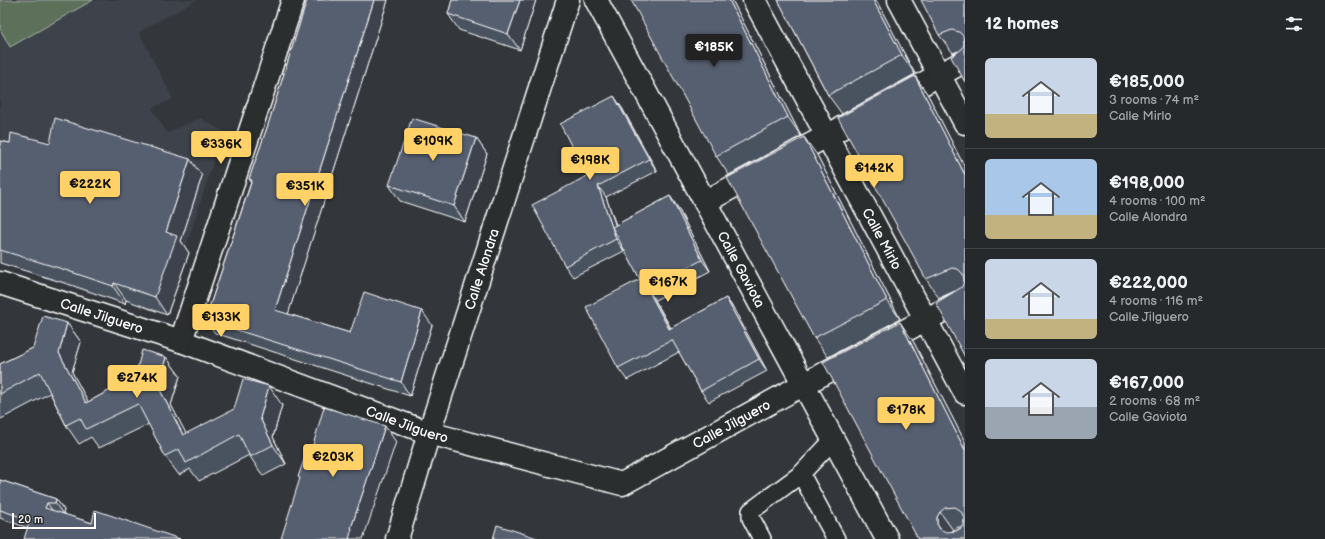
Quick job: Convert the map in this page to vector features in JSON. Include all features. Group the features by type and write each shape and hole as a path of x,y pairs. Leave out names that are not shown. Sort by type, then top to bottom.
{"street":[{"path":"181,341 293,0"},
{"name":"Calle Alondra","path":"397,539 429,432 568,0"},
{"name":"Calle Gaviota","path":"596,0 887,539"},
{"name":"Calle Mirlo","path":"754,0 965,393"},
{"path":"899,0 965,123"},
{"path":"705,202 965,61"},
{"name":"Calle Jilguero","path":"0,283 181,341 429,432 622,484 804,384 965,299"}],"lane":[{"path":"762,539 751,518 751,511 801,474 833,440"},
{"path":"801,474 836,539"}],"shaded area":[{"path":"0,0 197,0 139,32 173,99 152,108 167,133 200,118 223,131 185,250 116,225 90,294 0,262"}],"green space":[{"path":"0,0 93,0 10,47 0,29"}],"building":[{"path":"307,0 374,0 275,310 350,333 364,292 422,311 401,382 205,320 252,180 249,179 268,125"},
{"path":"452,0 520,0 508,34 448,14"},
{"path":"631,0 729,0 788,117 716,156"},
{"path":"778,0 873,0 902,55 828,95"},
{"path":"921,0 965,0 965,82 951,57 963,48 963,36 959,32 952,30 939,35"},
{"path":"915,76 965,175 965,357 936,303 962,287 964,281 963,274 958,269 952,268 926,279 838,118"},
{"path":"614,96 649,159 598,186 616,239 565,266 532,205 587,176 560,124"},
{"path":"55,118 190,159 166,232 177,236 155,297 114,283 113,286 0,250 0,141 10,143 11,133 50,143"},
{"path":"412,118 476,138 454,206 389,185"},
{"path":"804,137 887,300 814,338 727,178"},
{"path":"670,196 702,260 647,288 669,329 726,298 759,359 701,391 672,340 618,368 586,307 640,279 612,227"},
{"path":"43,316 67,323 59,353 86,403 135,377 142,350 166,357 158,386 183,435 234,409 243,379 269,386 260,418 273,445 250,457 239,434 186,463 179,449 165,456 138,404 86,429 80,418 66,425 40,372 0,394 0,364 33,348"},
{"path":"900,322 965,450 965,539 918,539 823,362","holes":["955,507 960,510 963,515 964,522 961,528 956,531 946,532 940,529 937,524 937,517 940,512 945,508"]},
{"path":"324,407 385,426 351,528 349,539 281,539 300,478 298,477 307,451 311,452"},
{"path":"0,480 56,499 55,503 47,503 45,508 92,523 95,510 180,539 24,539 30,520 0,510"},
{"path":"497,525 540,539 493,539"}]}
